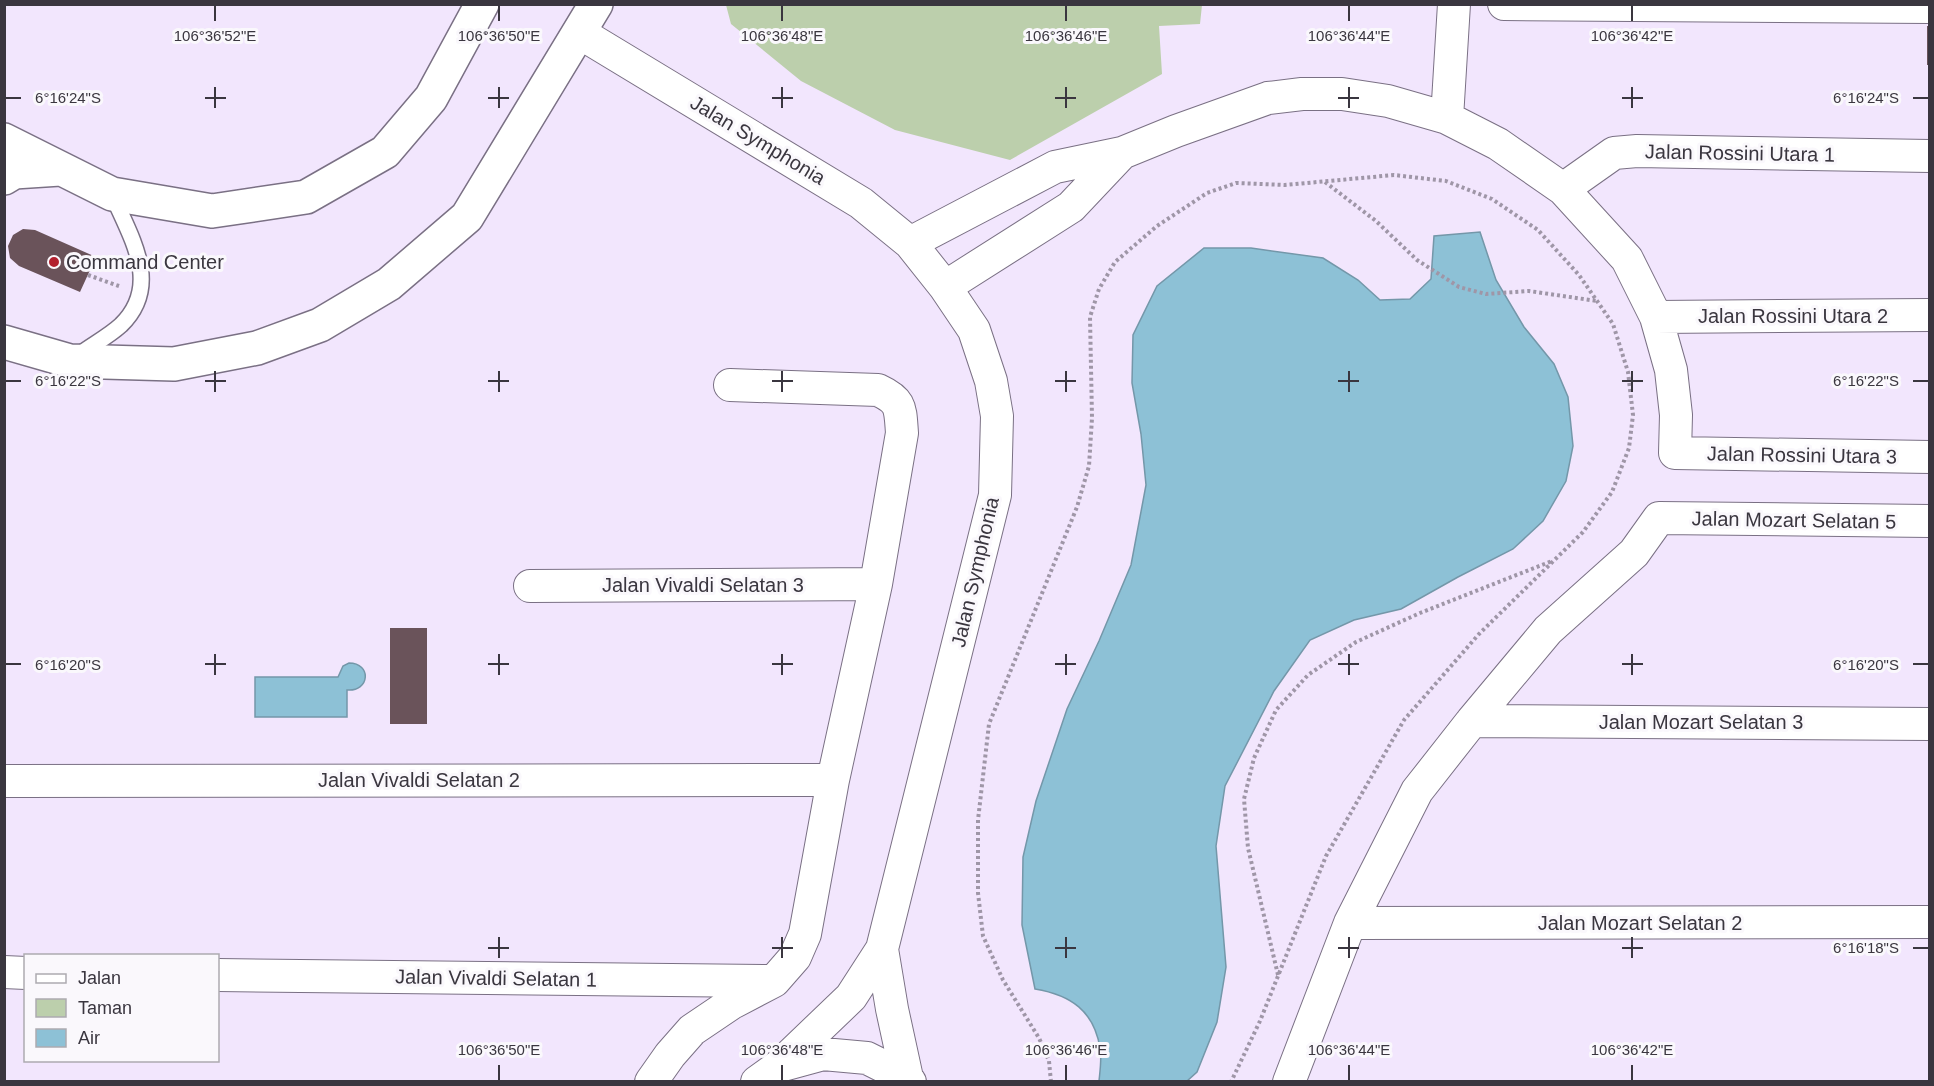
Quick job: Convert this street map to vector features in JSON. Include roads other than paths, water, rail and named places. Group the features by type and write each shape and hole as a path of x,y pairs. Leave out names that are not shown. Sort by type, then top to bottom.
{"street":[{"path":"4,140 112,194 212,211 306,197 385,152 431,98 482,4"},
{"path":"4,342 70,361 174,364 257,348 320,325 389,284 467,217 596,4"},
{"path":"1447,118 1454,4"},
{"path":"1504,4 1929,6"},
{"name":"Jalan Symphonia","path":"580,33 861,202 910,243 945,287 974,330 992,381 997,416 995,495 882,949 851,997 768,1074"},
{"path":"910,243 1055,167 1122,153 1268,98 1302,94 1342,94 1388,101 1447,118 1498,144 1563,189 1627,259 1656,317"},
{"name":"Jalan Rossini Utara 1","path":"1563,189 1614,153 1637,151 1929,156"},
{"path":"945,287 1071,207 1122,153"},
{"path":"4,178 14,172 60,169"},
{"name":"Jalan Rossini Utara 2","path":"1656,317 1929,315"},
{"name":"Jalan Rossini Utara 3","path":"1656,317 1671,370 1676,415 1676,453 1929,457"},
{"path":"651,1082 692,1030 732,1003 774,981 795,957 805,934 833,780 876,584 902,433 900,410 894,397 878,390 730,385"},
{"name":"Jalan Mozart Selatan 5","path":"1473,721 1548,630 1634,553 1659,518 1929,521"},
{"name":"Jalan Vivaldi Selatan 3","path":"530,586 876,584"},
{"path":"1289,1082 1350,923 1417,791 1473,721"},
{"name":"Jalan Mozart Selatan 3","path":"1473,721 1929,724"},
{"name":"Jalan Vivaldi Selatan 2","path":"4,781 833,780"},
{"name":"Jalan Mozart Selatan 2","path":"1350,923 1929,922"},
{"name":"Jalan Symphonia","path":"882,949 892,1009 909,1080"},
{"path":"4,972 24,973"},
{"name":"Jalan Vivaldi Selatan 1","path":"219,975 774,981"},
{"path":"768,1074 823,1054 867,1059 909,1080"}],"lane":[{"path":"70,361 120,325 138,304 143,276 136,250 112,194"}],"water":[{"path":"1480,232 1496,280 1524,327 1554,364 1568,397 1573,446 1566,481 1543,521 1513,549 1401,609 1354,620 1310,640 1274,691 1225,786 1216,846 1226,967 1217,1022 1197,1072 1187,1081 1099,1081 1100,1048 1097,1035 1086,1015 1070,1001 1035,989 1022,925 1023,857 1036,801 1067,709 1131,565 1146,485 1141,434 1132,383 1133,335 1157,286 1204,248 1251,248 1323,258 1358,280 1380,300 1410,299 1431,279 1434,236"},
{"path":"349,663 362,668 365,677 360,687 347,690 347,717 255,717 255,677 338,677 343,666"}],"place":[{"name":"Command Center","path":"54,262"}]}
